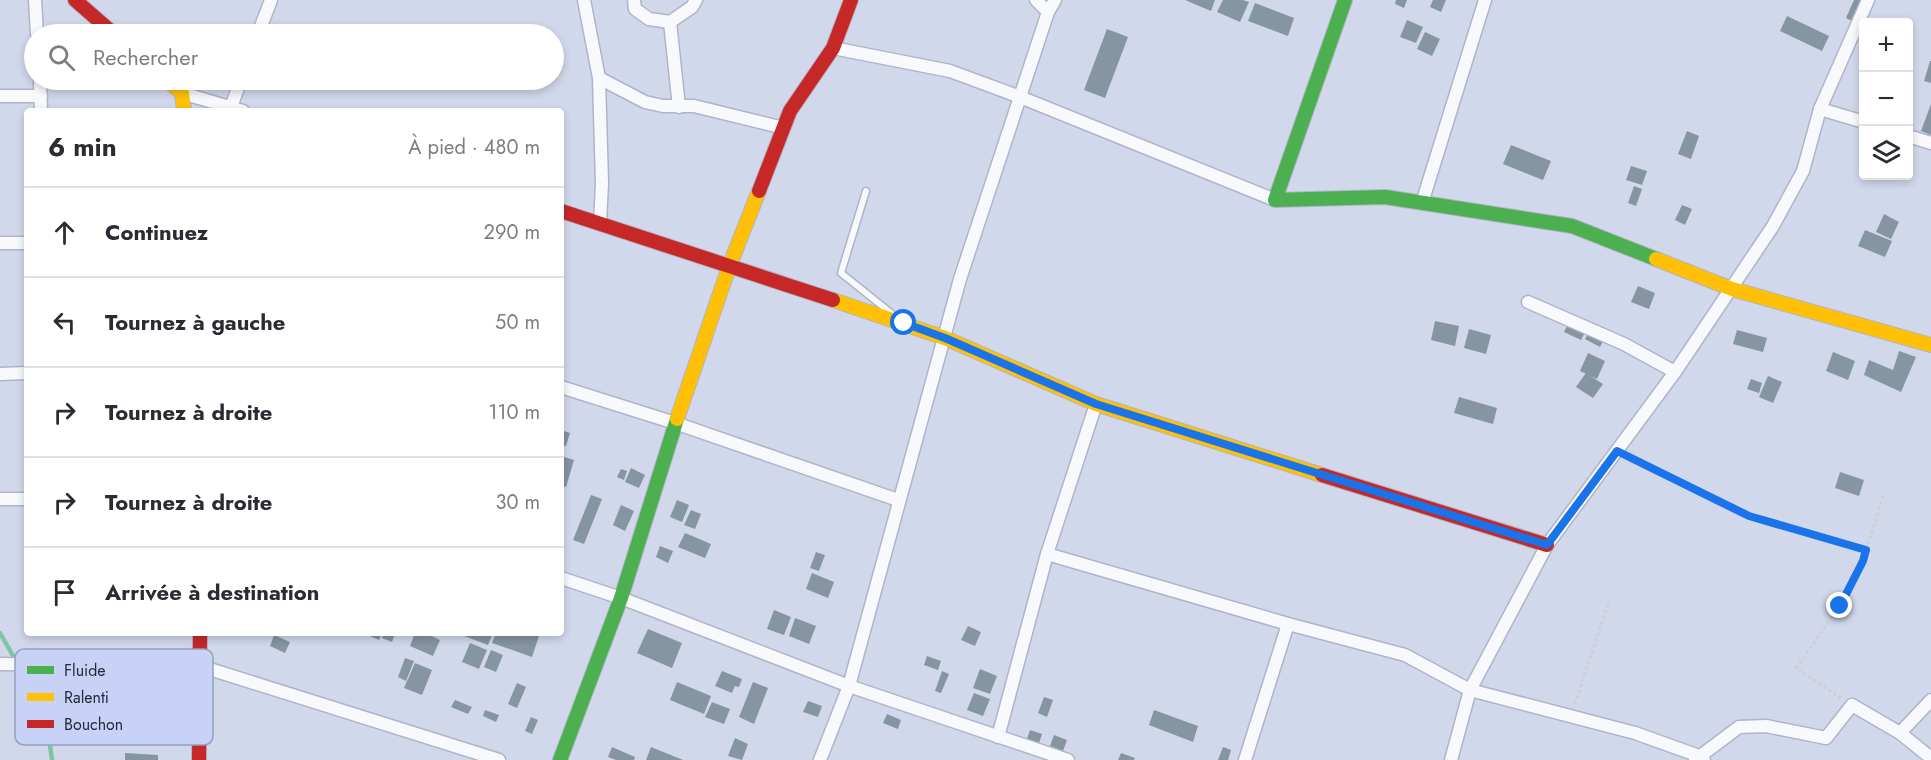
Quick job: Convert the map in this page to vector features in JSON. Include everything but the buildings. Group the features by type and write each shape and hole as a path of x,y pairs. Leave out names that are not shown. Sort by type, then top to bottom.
{"street":[{"path":"35,0 36,24"},
{"path":"75,0 103,24"},
{"path":"262,24 271,0"},
{"path":"584,0 599,78 602,183 600,224"},
{"path":"634,0 635,9 649,19 670,22 692,7 696,0"},
{"path":"560,760 621,598 675,423 729,267 790,111 833,48 851,0"},
{"path":"1036,0 1048,12"},
{"path":"820,760 849,686 960,279 1048,12 1055,0"},
{"path":"1275,200 1345,0"},
{"path":"1422,203 1485,0"},
{"path":"1451,760 1470,690 1547,545 1675,372 1773,226 1803,171 1820,109 1868,0"},
{"path":"670,22 679,106"},
{"path":"833,48 950,71 1275,200 1385,197 1572,226 1732,289 1931,345"},
{"path":"599,78 645,102 663,106 694,106 784,128"},
{"path":"41,90 41,108"},
{"path":"179,90 234,108"},
{"path":"231,107 237,90"},
{"path":"182,93 184,108"},
{"path":"0,96 41,96"},
{"path":"1820,109 1859,121"},
{"path":"1913,138 1931,143"},
{"path":"564,213 904,323 945,338 1096,404 1547,545"},
{"path":"0,243 24,243"},
{"path":"1528,303 1624,344 1675,372"},
{"path":"0,374 24,374"},
{"path":"564,388 675,423 898,500"},
{"path":"998,737 1047,554 1096,404"},
{"path":"0,499 24,499"},
{"path":"1047,554 1288,624 1405,655 1470,690 1635,733 1699,759 1739,727 1766,726 1826,738 1852,705 1900,733 1931,758"},
{"path":"564,579 621,598 849,686 1068,760"},
{"path":"1245,760 1288,624"},
{"path":"0,664 15,664"},
{"path":"213,670 499,760"},
{"path":"1900,733 1931,700"},
{"path":"199,745 199,760"}],"lane":[{"path":"866,191 841,273 904,323"}],"path":[{"path":"1617,451 1749,516 1866,550"},
{"path":"1852,705 1796,668 1840,606 1863,561 1884,493"},
{"path":"1571,715 1609,601"}],"waterway":[{"path":"0,633 15,659"},
{"path":"50,745 52,760"}],"traffic: fast":[{"path":"1345,0 1275,200 1385,197 1572,226 1656,259"},
{"path":"560,760 621,598 677,419"}],"traffic: slow":[{"path":"179,90 182,93 184,108"},
{"path":"677,419 729,267 759,191"},
{"path":"1656,259 1732,289 1931,345"},
{"path":"833,300 945,338 1096,404 1322,475"}],"traffic: jam":[{"path":"75,0 103,24"},
{"path":"759,191 790,111 833,48 851,0"},
{"path":"564,212 833,300"},
{"path":"1322,475 1547,545"},
{"path":"200,636 200,649"},
{"path":"199,745 199,760"}],"route":[{"path":"904,323 945,338 1096,404 1547,545 1617,451 1749,516 1866,550 1863,561 1840,606"}]}
